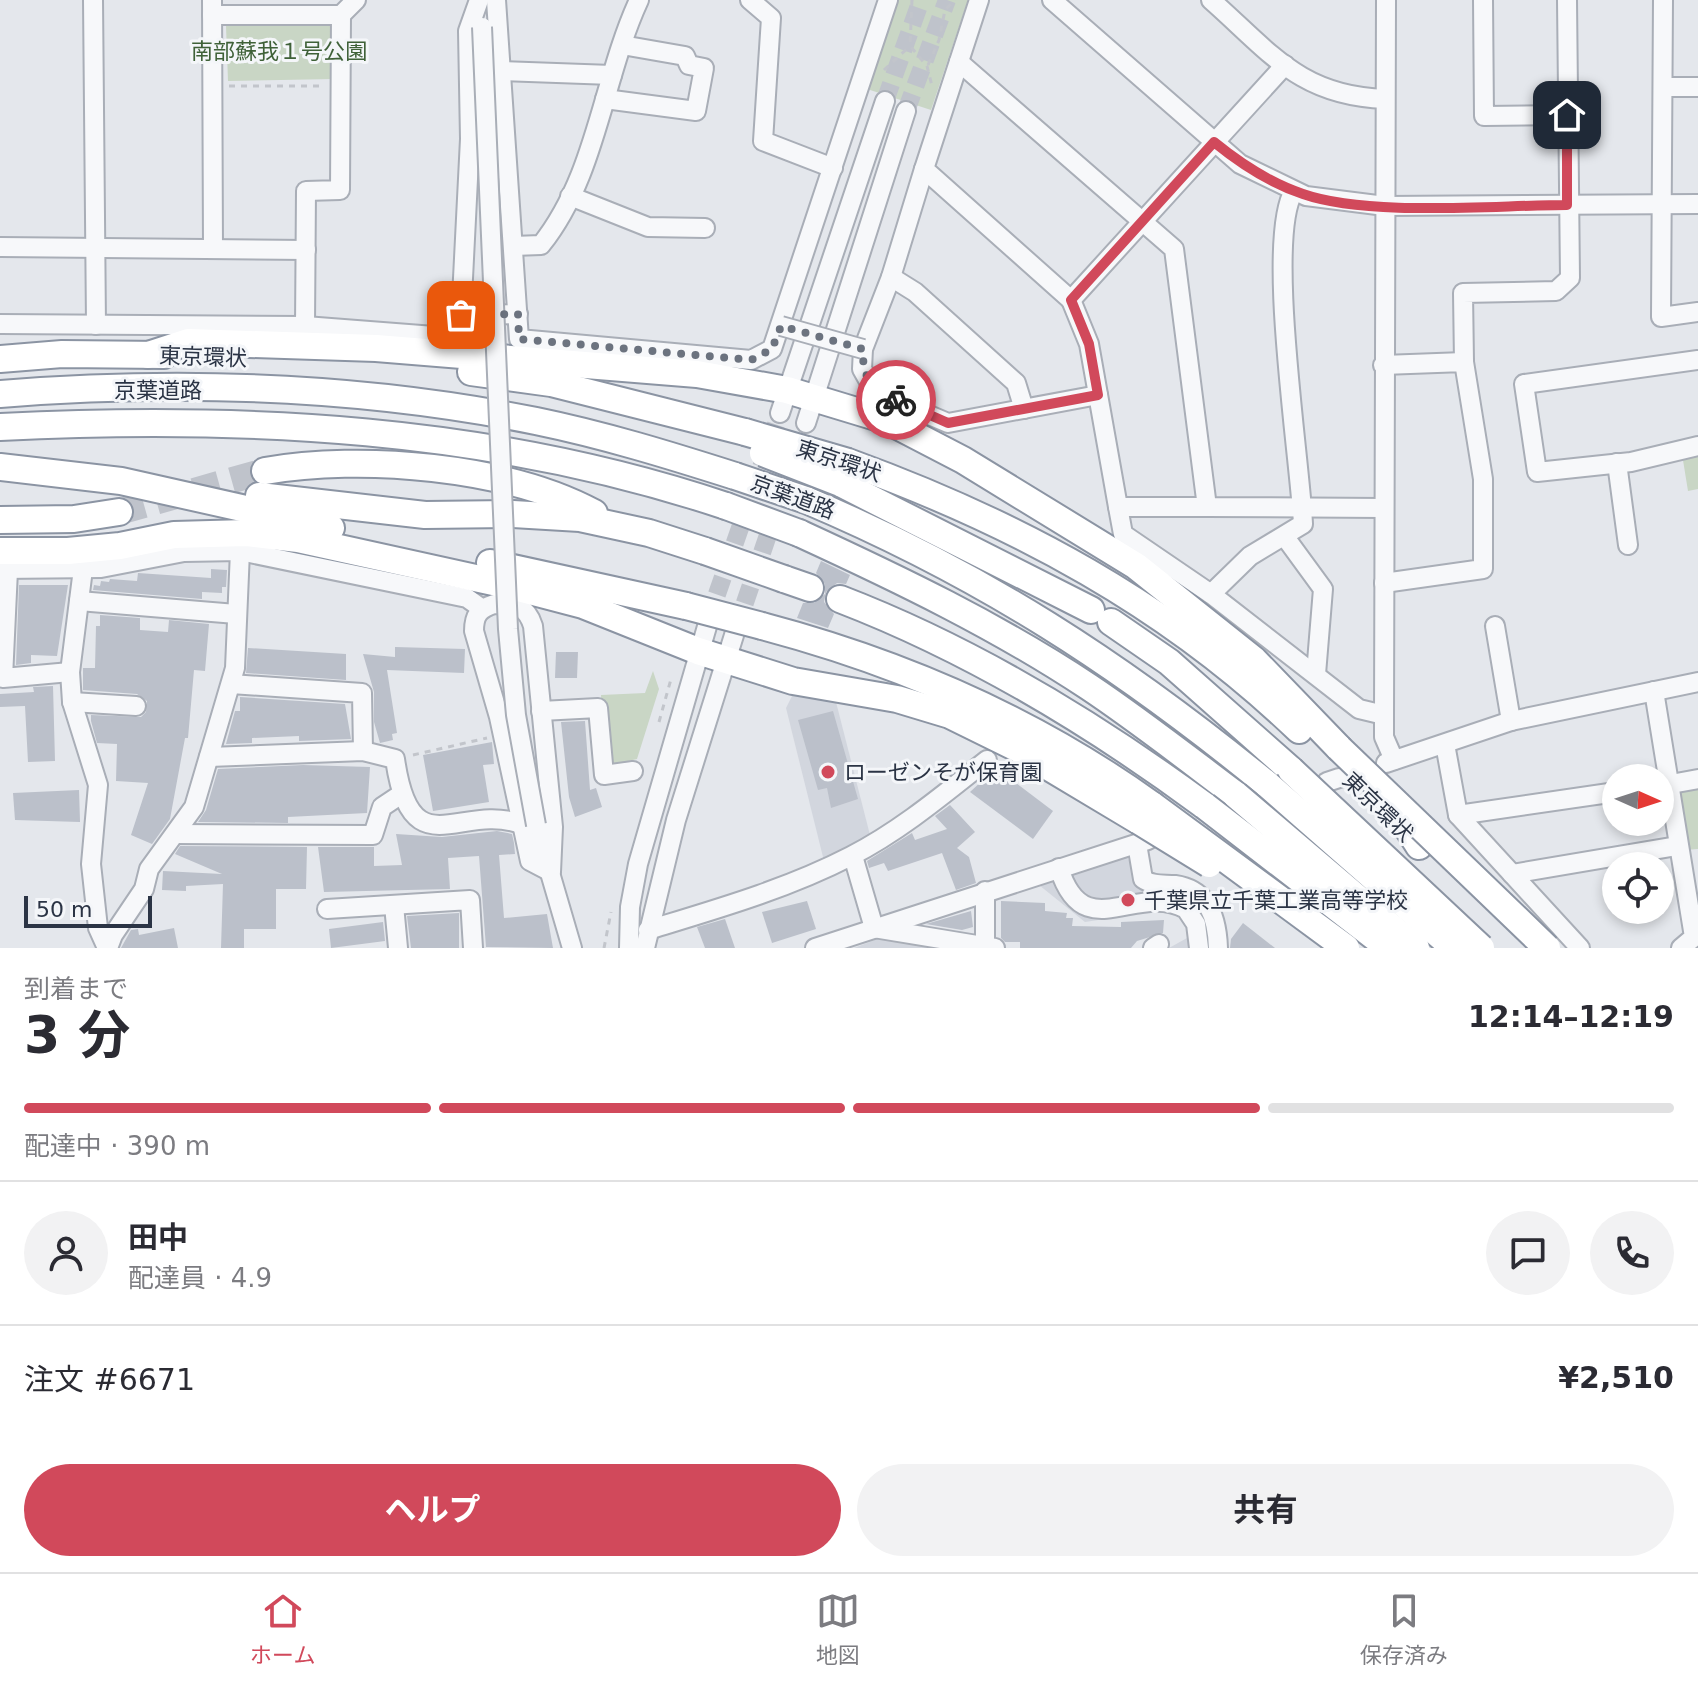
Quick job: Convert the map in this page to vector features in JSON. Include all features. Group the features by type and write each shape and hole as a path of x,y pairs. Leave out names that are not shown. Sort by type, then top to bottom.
{"highway":[{"path":"0,341 14,340 62,354"},
{"path":"148,355 188,342 376,348 697,374 784,402 814,398 886,420 1136,566 1226,635 1334,767 1389,798 1547,948"},
{"name":"東京環状","path":"0,359 62,354 148,355 347,362 486,373 600,394 625,409 743,438 1006,526 1094,574 1221,661 1457,880 1524,948"},
{"name":"京葉道路","path":"0,394 167,388 324,394 473,410 588,433 806,500 947,566 1050,623 1143,687 1268,785 1454,948"},
{"name":"京葉道路","path":"0,427 106,422 198,423 392,433 529,454 634,478 726,506 799,533 930,594 1016,642 1126,712 1236,795 1416,948"},
{"path":"265,471 333,464 415,467 503,481 576,504 614,524"},
{"path":"0,467 121,481 686,606 855,653 955,692 1050,740 1144,828 1346,948"},
{"path":"844,472 1101,616 1169,662 1291,770 1481,948"},
{"path":"121,481 162,481 339,507 425,515 513,514 614,524 705,551 810,588"},
{"path":"0,520 74,519 119,512"},
{"path":"3,563 68,551 214,532 298,539 583,605 698,651 793,681 897,699 950,715 1017,748 1253,893 1326,946"},
{"path":"840,599 953,650 1032,693 1121,748 1205,806 1389,948"},
{"path":"1389,798 1419,846"},
{"path":"1457,880 1489,895"}],"street":[{"path":"93,0 96,325"},
{"path":"305,326 306,191 340,190 341,15 356,0"},
{"path":"482,0 508,629 528,824"},
{"path":"0,324 305,326 460,338 470,139 468,31 482,0"},
{"path":"496,0 519,339 751,360 772,349 781,326 888,0"},
{"path":"513,246 541,245 557,225 597,133 612,75 639,0"},
{"path":"750,0 771,18 763,141 833,168"},
{"path":"979,0 891,277 863,349 862,369 875,392 948,423 1098,395"},
{"path":"1052,0 1240,164 1294,191 1333,201 1385,206 1698,204"},
{"path":"1211,0 1305,82 1356,98 1385,99"},
{"path":"1386,0 1383,508 1384,737 1389,762 1511,721 1698,682"},
{"path":"1483,0 1484,116 1567,115"},
{"path":"1384,583 1483,569 1483,479 1464,362 1463,293 1556,291 1570,278 1567,0"},
{"path":"1663,0 1661,317 1698,312"},
{"path":"213,248 212,8 341,15"},
{"path":"605,99 696,111 704,68 689,65 685,56 622,45"},
{"path":"959,62 1140,223 1174,249 1207,507"},
{"path":"1071,300 1285,65"},
{"path":"502,71 612,75"},
{"path":"1663,87 1698,87"},
{"path":"784,402 885,101"},
{"path":"806,423 906,111"},
{"path":"924,169 1071,300 1089,344 1123,534 1211,594 1359,709 1384,715"},
{"path":"1211,594 1250,556 1303,524 1283,280 1285,227 1294,191"},
{"path":"570,196 648,227 705,228"},
{"path":"0,247 306,250"},
{"path":"891,277 915,292 1016,383 1024,409"},
{"path":"461,315 518,314"},
{"path":"781,326 863,349"},
{"path":"1698,360 1524,384 1537,472 1617,463 1698,446"},
{"path":"1383,365 1464,362"},
{"path":"1617,463 1628,545"},
{"path":"1118,507 1383,508"},
{"path":"1285,537 1323,589 1316,674"},
{"path":"108,948 113,935 144,889 149,869 194,807 231,684 238,644 236,614 240,551"},
{"path":"70,672 3,678 3,563 83,569 184,552 240,551 452,594 467,598 481,608"},
{"path":"83,569 70,672 77,726 97,772 91,864 98,928 108,948"},
{"path":"79,601 236,614"},
{"path":"551,872 553,827 529,613 520,605 494,604 481,608 474,618 474,631 528,824 551,872 572,948"},
{"path":"629,948 630,907 638,864 708,623"},
{"path":"1495,626 1511,721"},
{"path":"647,939 676,820 735,632"},
{"path":"231,684 362,693 363,751"},
{"path":"1654,691 1662,764"},
{"path":"72,702 136,706"},
{"path":"541,711 598,708 604,775 633,771"},
{"path":"1445,744 1458,815 1580,948"},
{"path":"209,757 363,751 395,759 400,795 420,821 446,827 504,818 528,824"},
{"path":"647,939 853,856 915,816 987,760"},
{"path":"1674,783 1698,779"},
{"path":"1458,815 1602,794"},
{"path":"176,834 373,835 382,807 400,795"},
{"path":"815,948 1059,868 1144,828 1143,879 1151,884 1184,887 1207,901 1214,914 1218,948"},
{"path":"1674,832 1694,937 1681,948"},
{"path":"1512,874 1677,846"},
{"path":"853,856 874,928"},
{"path":"1059,868 1067,895 1085,908 1112,910 1167,903 1186,909 1196,924 1199,948"},
{"path":"874,928 990,946 985,891"},
{"path":"327,909 470,900 473,948"},
{"path":"394,905 398,948"}],"path":[{"path":"912,0 910,46 927,66 932,87"},
{"path":"927,66 939,40 945,10 955,0"},
{"path":"883,71 910,46"},
{"path":"212,86 341,86"},
{"path":"395,759 503,735"}],"shaded area":[{"name":"ローゼンそが保育園","path":"793,694 836,702 870,835 825,865 786,708"},
{"name":"千葉県立千葉工業高等学校","path":"1127,857 1143,886 1168,888 1204,904 1214,948 1169,948 1187,938 1186,916 1170,909 1085,922 1039,885"},
{"path":"880,938 946,948 854,948"}],"green space":[{"path":"892,0 968,0 931,110 864,88"},
{"name":"南部蘇我１号公園","path":"232,21 329,22 334,26 334,79 228,81 226,26"},
{"path":"1698,450 1698,489 1688,491 1682,454"},
{"path":"653,671 659,689 637,759 606,766 601,695 645,693"},
{"path":"1698,786 1698,849 1685,850 1676,797 1686,788"}],"building":[{"path":"821,561 850,575 846,584 837,583 826,592 824,602 834,614 828,628 797,618 803,603 814,603 825,594 825,584 816,573"},
{"path":"211,569 227,570 226,587 222,587 222,593 202,592 202,599 93,590 94,585 100,586 101,581 109,582 110,579 137,581 138,573 211,578"},
{"path":"19,585 68,585 57,656 31,655 31,663 16,665"},
{"path":"100,615 140,618 140,630 168,632 169,620 209,624 205,671 194,670 188,738 185,738 170,819 152,844 131,835 148,783 116,781 117,744 97,743 91,721 91,715 141,717 146,712 147,701 137,694 83,690 83,668 95,668 96,626 100,626"},
{"path":"395,647 465,649 464,673 387,670 397,733 392,734 393,740 380,743 374,722 374,692 363,654 395,657"},
{"path":"248,648 346,654 346,680 246,673"},
{"path":"556,652 578,652 577,678 555,678"},
{"path":"53,686 55,761 28,762 25,706 0,707 0,694 34,692 33,687"},
{"path":"240,697 345,704 351,739 299,741 299,736 252,738 252,743 226,744 235,711 240,711"},
{"path":"833,711 858,799 831,808 827,788 818,790 798,720"},
{"path":"585,721 590,790 596,788 602,807 575,817 569,797 561,722"},
{"path":"492,742 494,764 483,765 489,802 433,811 423,755"},
{"path":"303,765 370,767 367,813 288,817 288,823 198,822 206,810 218,769"},
{"path":"996,768 1053,811 1033,839 970,792"},
{"path":"79,790 80,822 15,820 13,793"},
{"path":"950,805 975,832 957,848 969,857 976,883 956,890 942,853 888,871 884,863 869,868 867,861 912,833 915,840 947,829 935,816"},
{"path":"497,831 512,834 515,854 499,855 504,918 547,914 553,948 486,947 479,856 448,858 450,889 324,892 318,847 374,847 374,866 402,865 396,834 442,837"},
{"path":"180,846 307,847 306,889 276,889 276,929 244,929 244,948 221,948 223,884 186,886 186,891 162,890 163,871 222,874 175,854"},
{"path":"807,901 816,929 772,943 762,912"},
{"path":"1001,901 1045,903 1045,911 1067,913 1066,918 1073,918 1072,926 1121,927 1121,922 1164,920 1163,933 1137,941 1131,948 1020,948 1020,942 1005,942 1001,938"},
{"path":"971,911 973,927 962,930 926,924"},
{"path":"459,913 459,948 411,948 407,916"},
{"path":"725,919 735,948 705,948 697,927"},
{"path":"383,922 385,941 331,948 329,929"},
{"path":"1243,923 1275,948 1230,948 1231,939"},
{"path":"174,928 178,948 121,948 131,930 138,929 139,935"}],"tunnel":[{"path":"885,101 921,0"},
{"path":"906,111 947,0"},
{"path":"708,620 780,413"},
{"path":"119,512 265,471"},
{"path":"736,629 786,482"}],"way so far":[{"path":"461,315 518,314 519,339 751,360 772,349 781,326 863,349 862,369 875,392 896,400"}],"place":[{"name":"ローゼンそが保育園","path":"828,772"},
{"name":"千葉県立千葉工業高等学校","path":"1128,900"}],"route":[{"path":"896,400 948,423 1098,395 1089,344 1071,300 1214,142 1240,164 1278,185 1306,196 1333,201 1385,206 1567,205 1567,115"}]}
